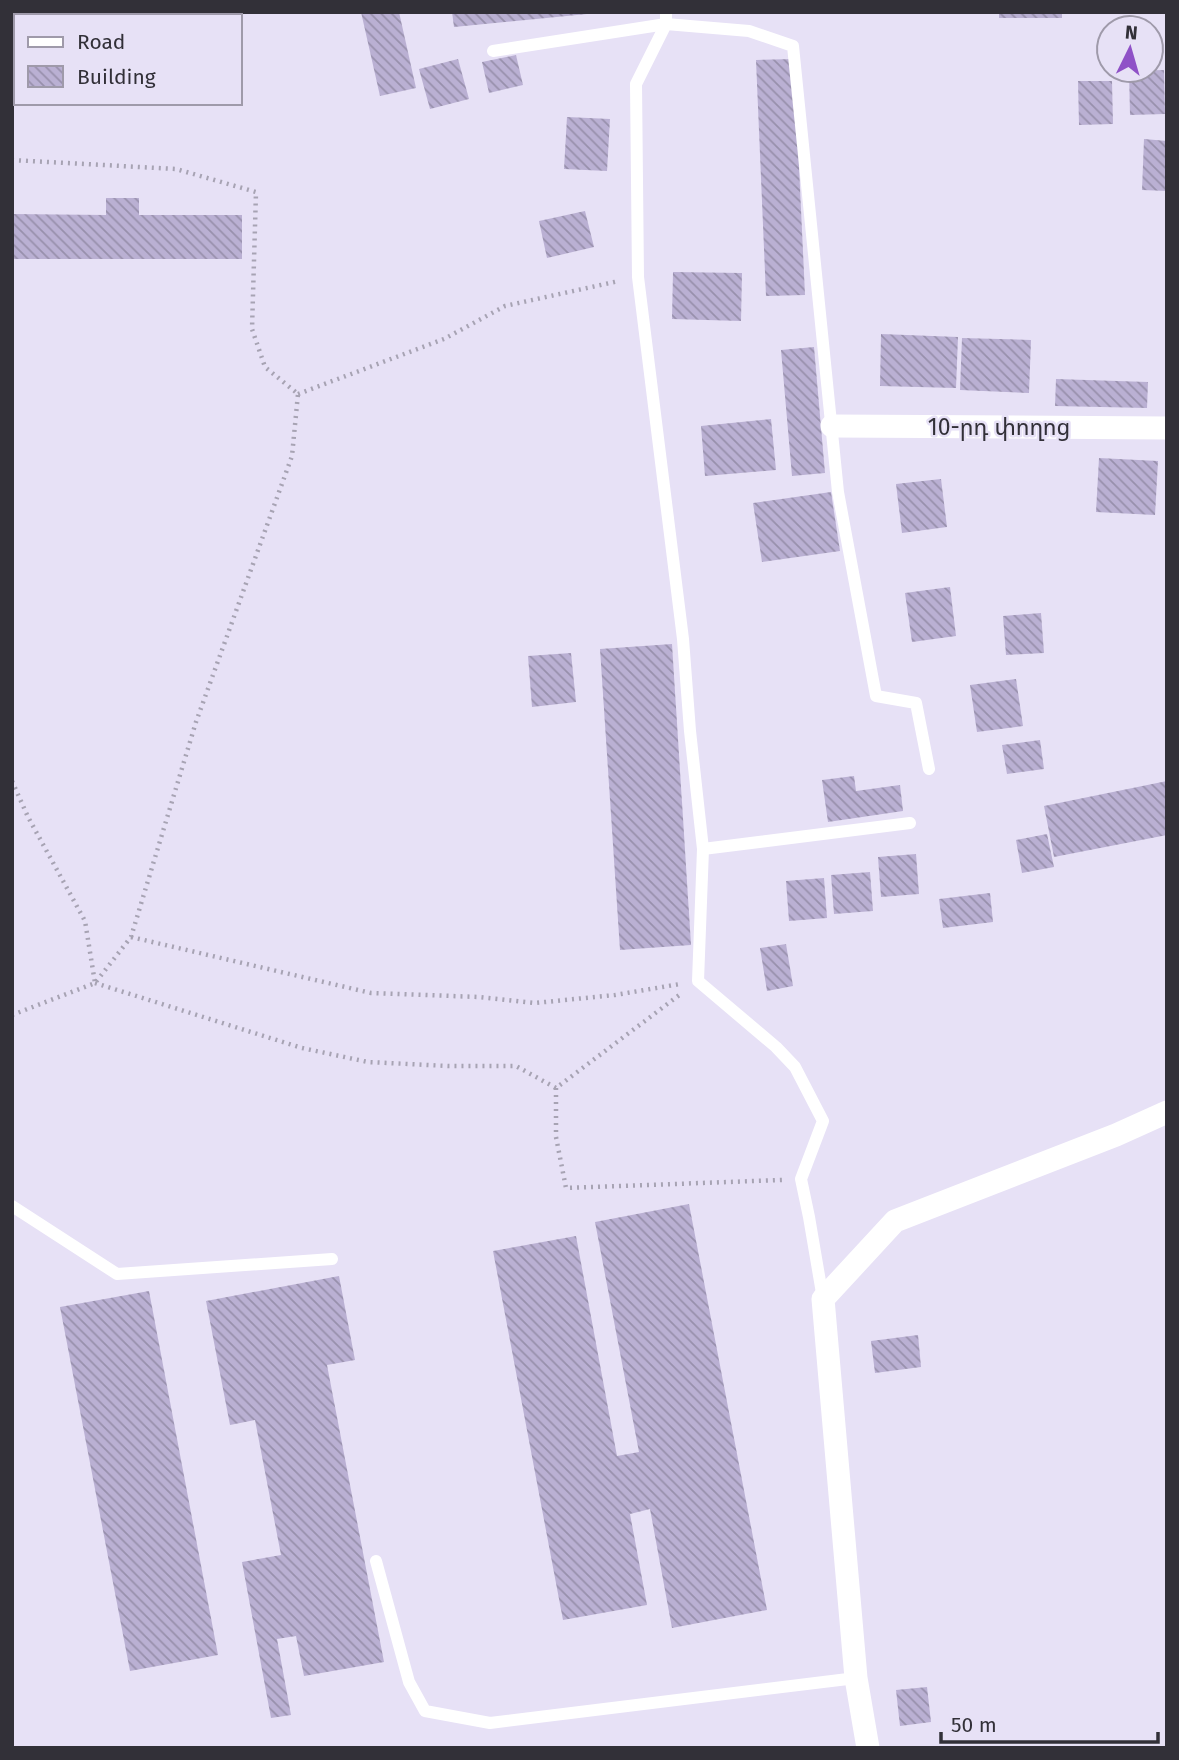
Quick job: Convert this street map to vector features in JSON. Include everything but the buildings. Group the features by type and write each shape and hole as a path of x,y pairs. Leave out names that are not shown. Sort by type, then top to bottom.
{"street":[{"name":"10-րդ փողոց","path":"832,426 1167,428"},
{"path":"869,1748 856,1678 822,1299 895,1221 1116,1135 1167,1112"}],"lane":[{"path":"493,51 666,18 749,31 793,46 838,492 876,696 916,702 929,769"},
{"path":"666,18 636,84 638,277 683,639 703,849 698,981 796,1067 822,1121 801,1179 822,1299"},
{"path":"703,849 910,824"},
{"path":"12,1206 117,1275 332,1259"},
{"path":"376,1561 409,1682 425,1710 490,1723 856,1678"}],"path":[{"path":"12,160 176,169 256,192 252,329 265,367 298,394"},
{"path":"298,394 444,339 505,306 638,277"},
{"path":"12,1015 96,984 131,937 196,722 292,456 298,394"},
{"path":"12,781 28,817 85,921 96,984"},
{"path":"131,937 372,993 479,997 535,1003 615,995 698,981"},
{"path":"556,1088 698,981"},
{"path":"96,984 302,1048 368,1062 516,1066 556,1088"},
{"path":"556,1088 556,1137 566,1188 801,1179"}]}
